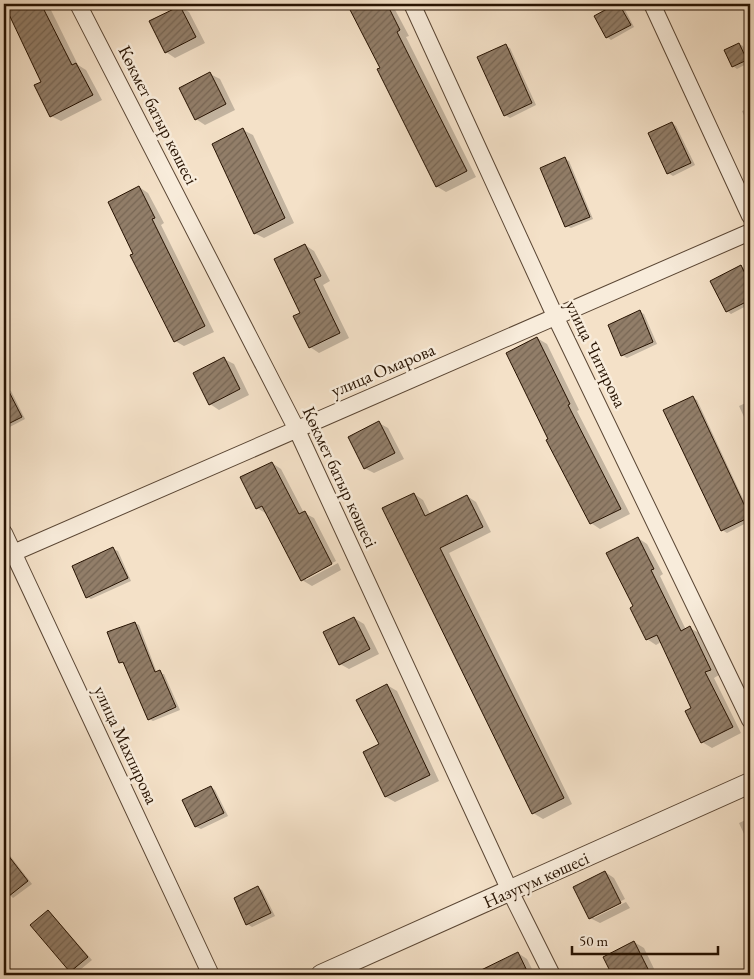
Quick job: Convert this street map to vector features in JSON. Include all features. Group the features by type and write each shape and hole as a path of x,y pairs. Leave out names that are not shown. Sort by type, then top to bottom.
{"street":[{"name":"Көкмет батыр көшесі","path":"78,4 296,428 510,892 552,975"},
{"name":"улица Чигирова","path":"412,4 556,318 750,720"},
{"path":"652,4 750,216"},
{"name":"улица Омарова","path":"9,555 296,428 556,318 750,232"},
{"name":"улица Махпирова","path":"4,533 9,555 211,975"},
{"name":"Назугум көшесі","path":"321,975 750,783"}],"building":[{"path":"4,4 41,4 72,65 76,63 93,95 50,117 34,85 41,82"},
{"path":"347,4 387,4 400,30 397,32 467,171 436,187 377,69 380,68"},
{"path":"619,4 631,25 606,38 594,16"},
{"path":"180,6 196,37 165,53 149,21"},
{"path":"739,43 747,60 732,67 724,50"},
{"path":"506,44 532,103 504,116 477,57"},
{"path":"210,72 226,104 195,120 179,88"},
{"path":"672,122 691,163 667,174 648,133"},
{"path":"243,128 285,218 254,234 212,144"},
{"path":"565,157 590,217 565,227 540,168"},
{"path":"139,186 155,218 152,219 205,326 174,342 130,255 133,254 108,202"},
{"path":"305,244 321,276 314,279 340,333 309,348 293,316 300,313 274,259"},
{"path":"741,265 750,284 750,300 726,312 710,281"},
{"path":"640,310 653,342 621,356 608,325"},
{"path":"537,337 570,404 568,405 621,509 590,524 546,440 548,439 506,353"},
{"path":"224,357 240,389 209,405 193,373"},
{"path":"4,382 22,417 4,426"},
{"path":"693,396 750,517 721,531 663,410"},
{"path":"379,421 395,453 364,469 348,437"},
{"path":"272,462 299,514 305,511 332,564 301,581 262,506 256,509 240,477"},
{"path":"414,493 425,516 467,495 483,527 440,548 564,798 532,814 382,508"},
{"path":"638,537 654,569 651,570 681,631 690,626 711,670 705,672 733,727 701,743 685,711 691,708 657,635 646,640 630,608 633,606 606,553"},
{"path":"113,547 128,578 86,598 72,566"},
{"path":"354,617 370,649 339,665 323,632"},
{"path":"135,622 155,672 160,670 176,707 148,720 123,662 119,663 107,632"},
{"path":"387,684 430,775 385,797 363,752 379,744 356,700"},
{"path":"211,786 224,813 195,827 182,800"},
{"path":"4,850 28,881 4,900"},
{"path":"605,871 621,903 589,919 573,887"},
{"path":"258,886 271,913 246,925 234,898"},
{"path":"48,910 88,957 70,972 30,925"},
{"path":"634,941 651,975 612,975 603,957"},
{"path":"518,952 529,975 471,975"}]}
